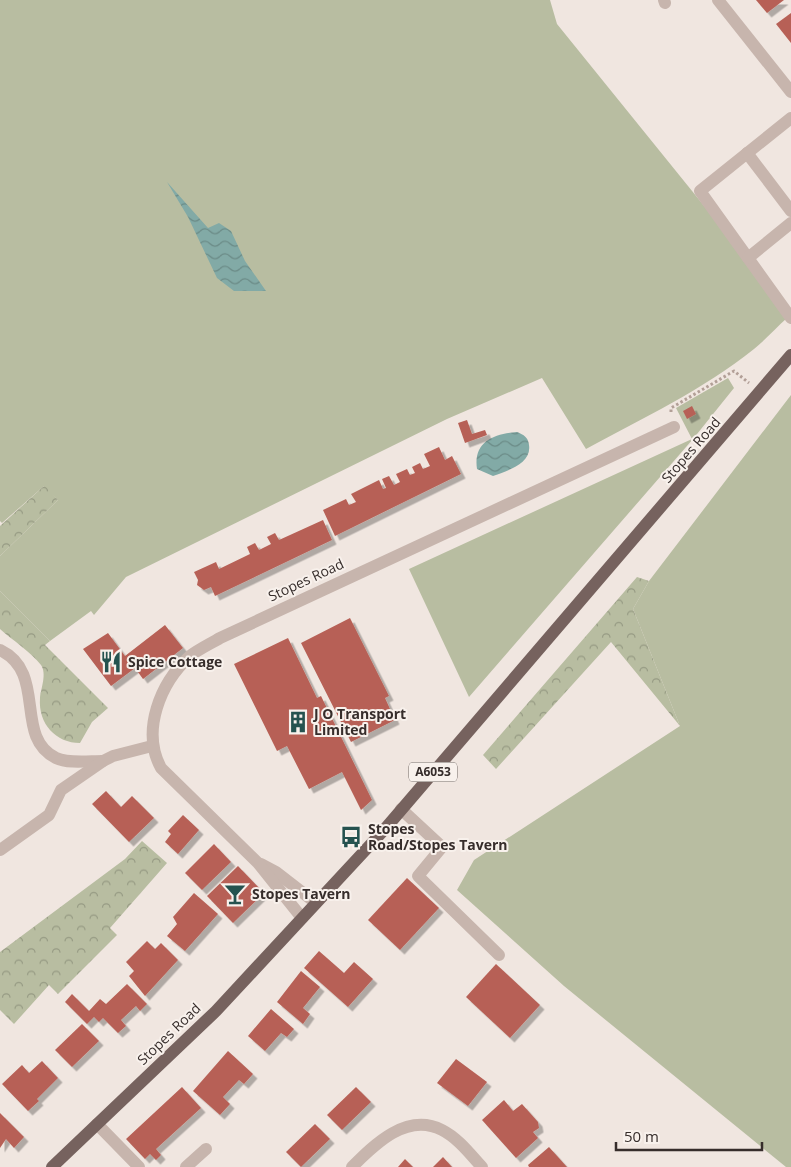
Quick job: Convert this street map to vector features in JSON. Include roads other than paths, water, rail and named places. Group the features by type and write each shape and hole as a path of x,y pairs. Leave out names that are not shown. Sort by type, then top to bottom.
{"main road":[{"name":"Stopes Road","path":"52,1167 216,1011 316,903 401,809 791,355"}],"street":[{"path":"718,0 791,92"},
{"path":"791,118 700,191 791,318"},
{"path":"747,153 791,211"},
{"path":"748,258 791,224"},
{"name":"Stopes Road","path":"302,918 258,863 162,768 152,746 152,726 163,691 175,673 191,656 220,638 674,427"},
{"path":"0,650 21,667 28,684 33,727 48,752 57,759 103,761"},
{"path":"0,850 49,815 61,790 103,761 113,756 152,746"},
{"path":"401,809 442,848 418,876 499,955"},
{"name":"Stopes Road","path":"258,863 276,872 316,903"},
{"path":"97,1124 140,1167"},
{"path":"352,1167 389,1134 406,1127 423,1126 441,1130 456,1140 482,1167"},
{"path":"186,1167 206,1149"}],"water":[{"path":"167,182 208,228 219,223 231,231 245,261 266,291 234,291 217,278 188,217"},
{"path":"517,432 528,440 529,445 529,452 522,462 511,469 493,476 477,469 478,452 486,441 493,437"}],"place":[{"name":"Spice Cottage","path":"111,662"},
{"name":"J O Transport Limited","path":"298,722"},
{"name":"Stopes Road/Stopes Tavern","path":"351,837"},
{"name":"Stopes Tavern","path":"235,894"}]}
